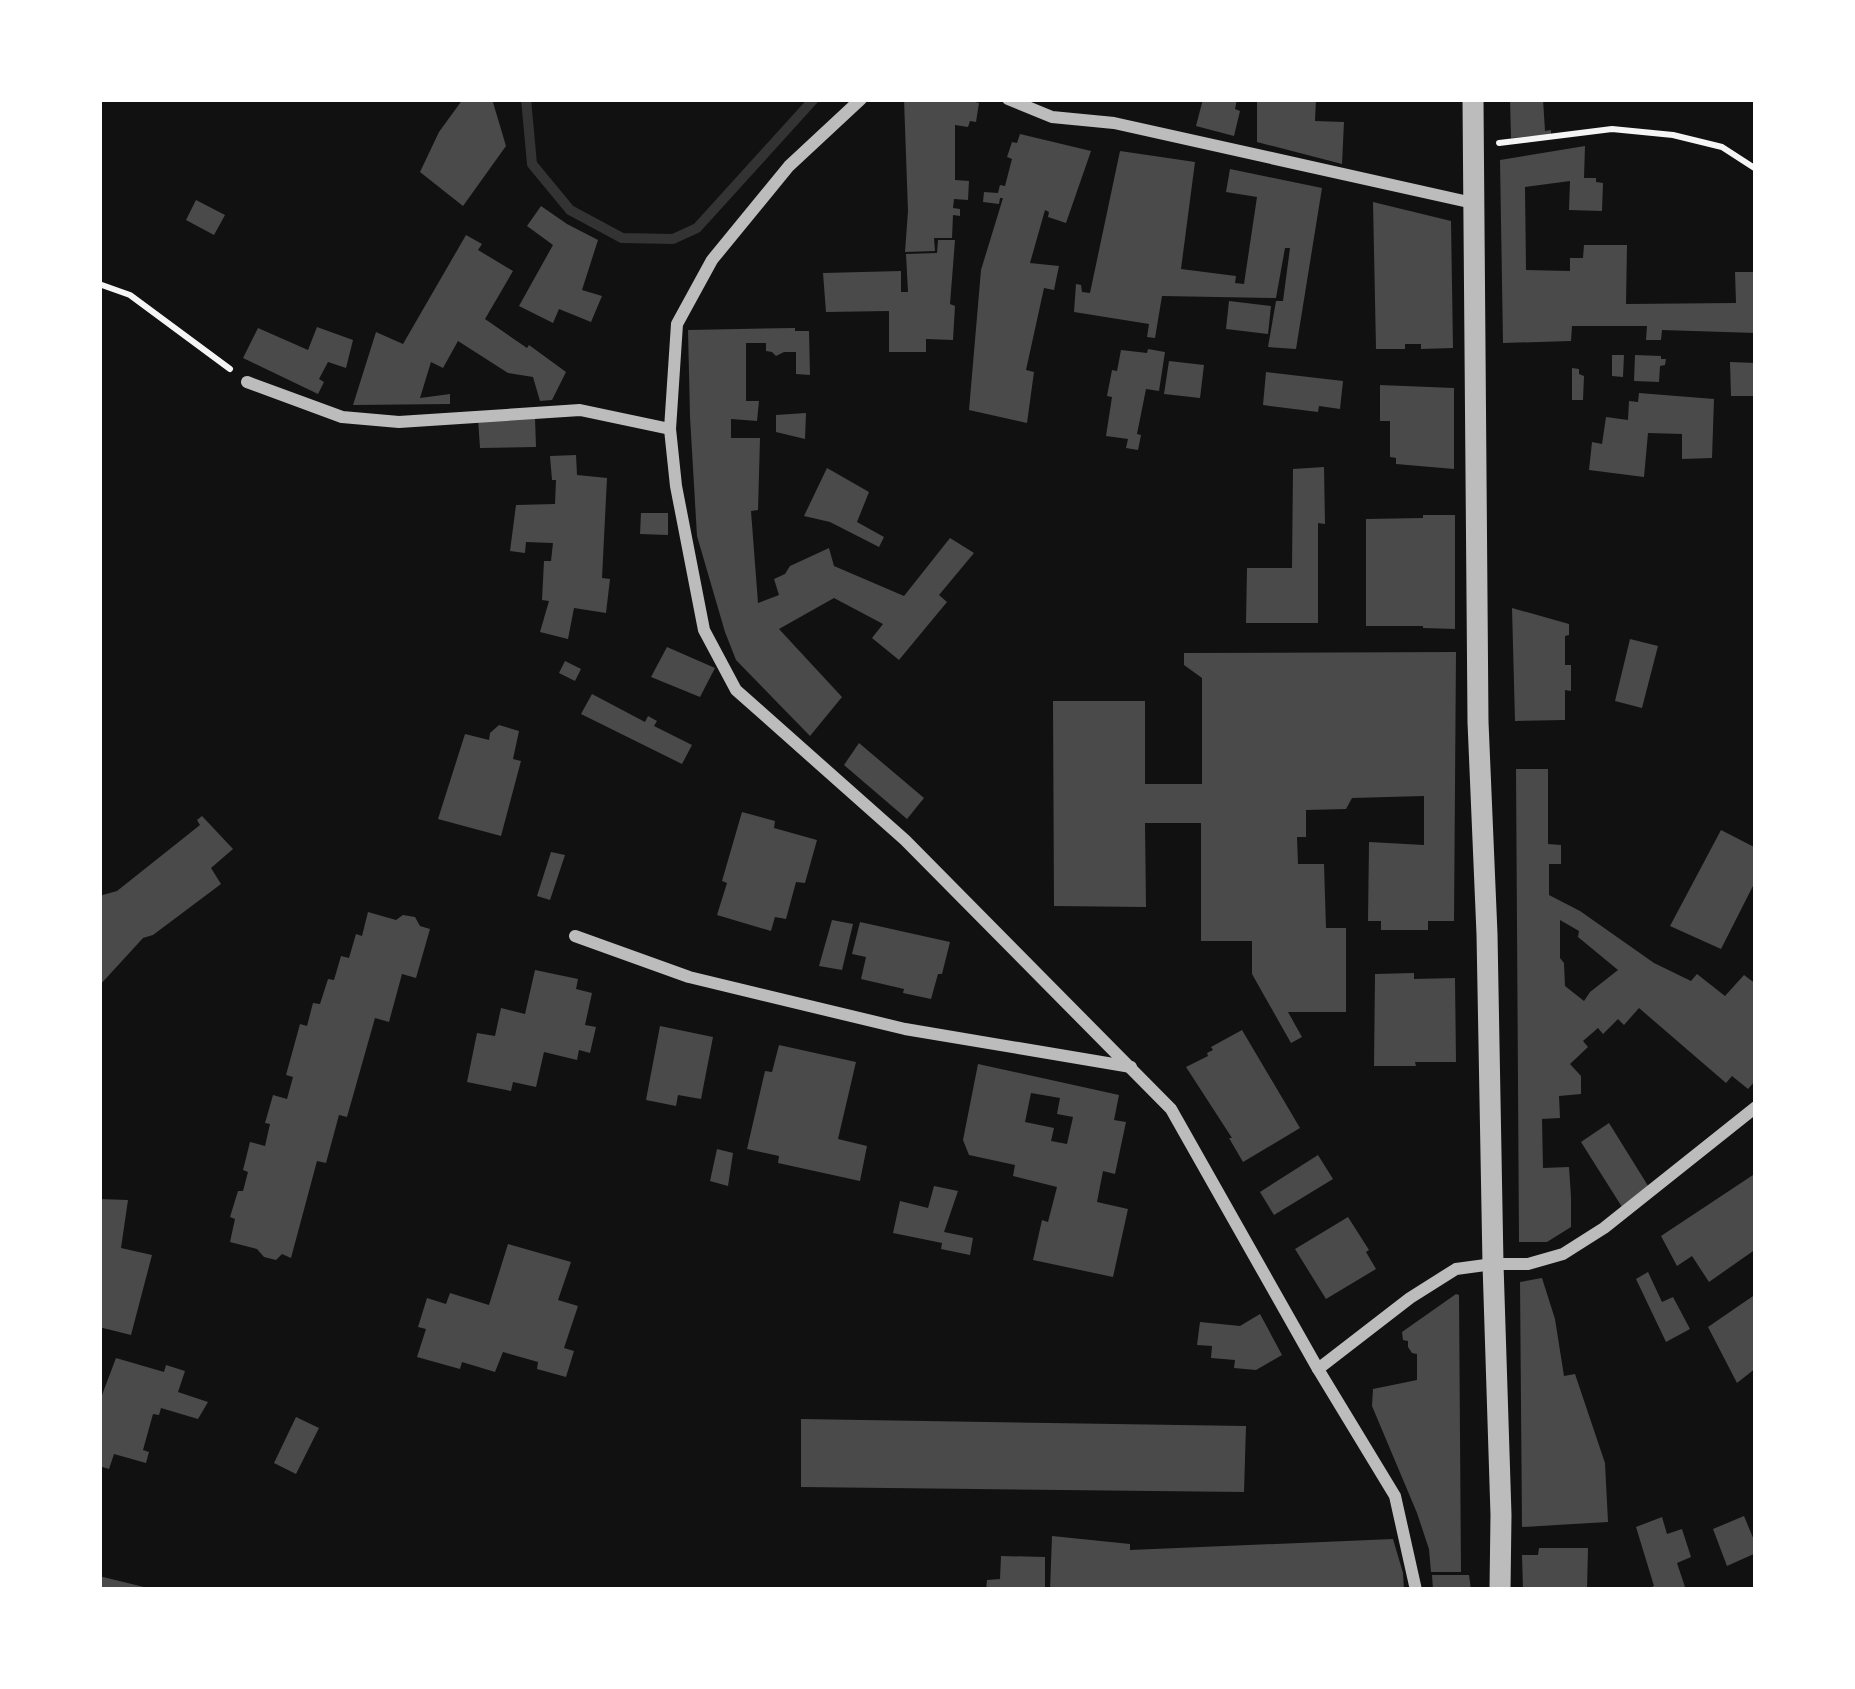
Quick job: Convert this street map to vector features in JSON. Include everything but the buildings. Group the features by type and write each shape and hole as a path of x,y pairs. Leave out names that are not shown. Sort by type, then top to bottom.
{"street":[{"path":"861,99 789,166 712,260 677,324 670,429 704,630 736,690 905,840 1172,1109 1395,1496 1416,1590"},
{"path":"1008,99 1052,117 1114,123 1473,203"},
{"path":"1473,99 1478,722 1487,934 1500,1590"},
{"path":"247,382 342,417 399,422 580,410 670,429"},
{"path":"575,936 689,977 905,1029 1132,1068"},
{"path":"1318,1369 1456,1269 1528,1264 1563,1254 1604,1228 1756,1107"}],"path":[{"path":"1473,147 1612,129 1673,135 1722,147 1756,169"},
{"path":"99,284 130,296 247,382"}],"waterway":[{"path":"526,99 532,164 570,210 622,238 673,239 697,228 814,99"}]}
